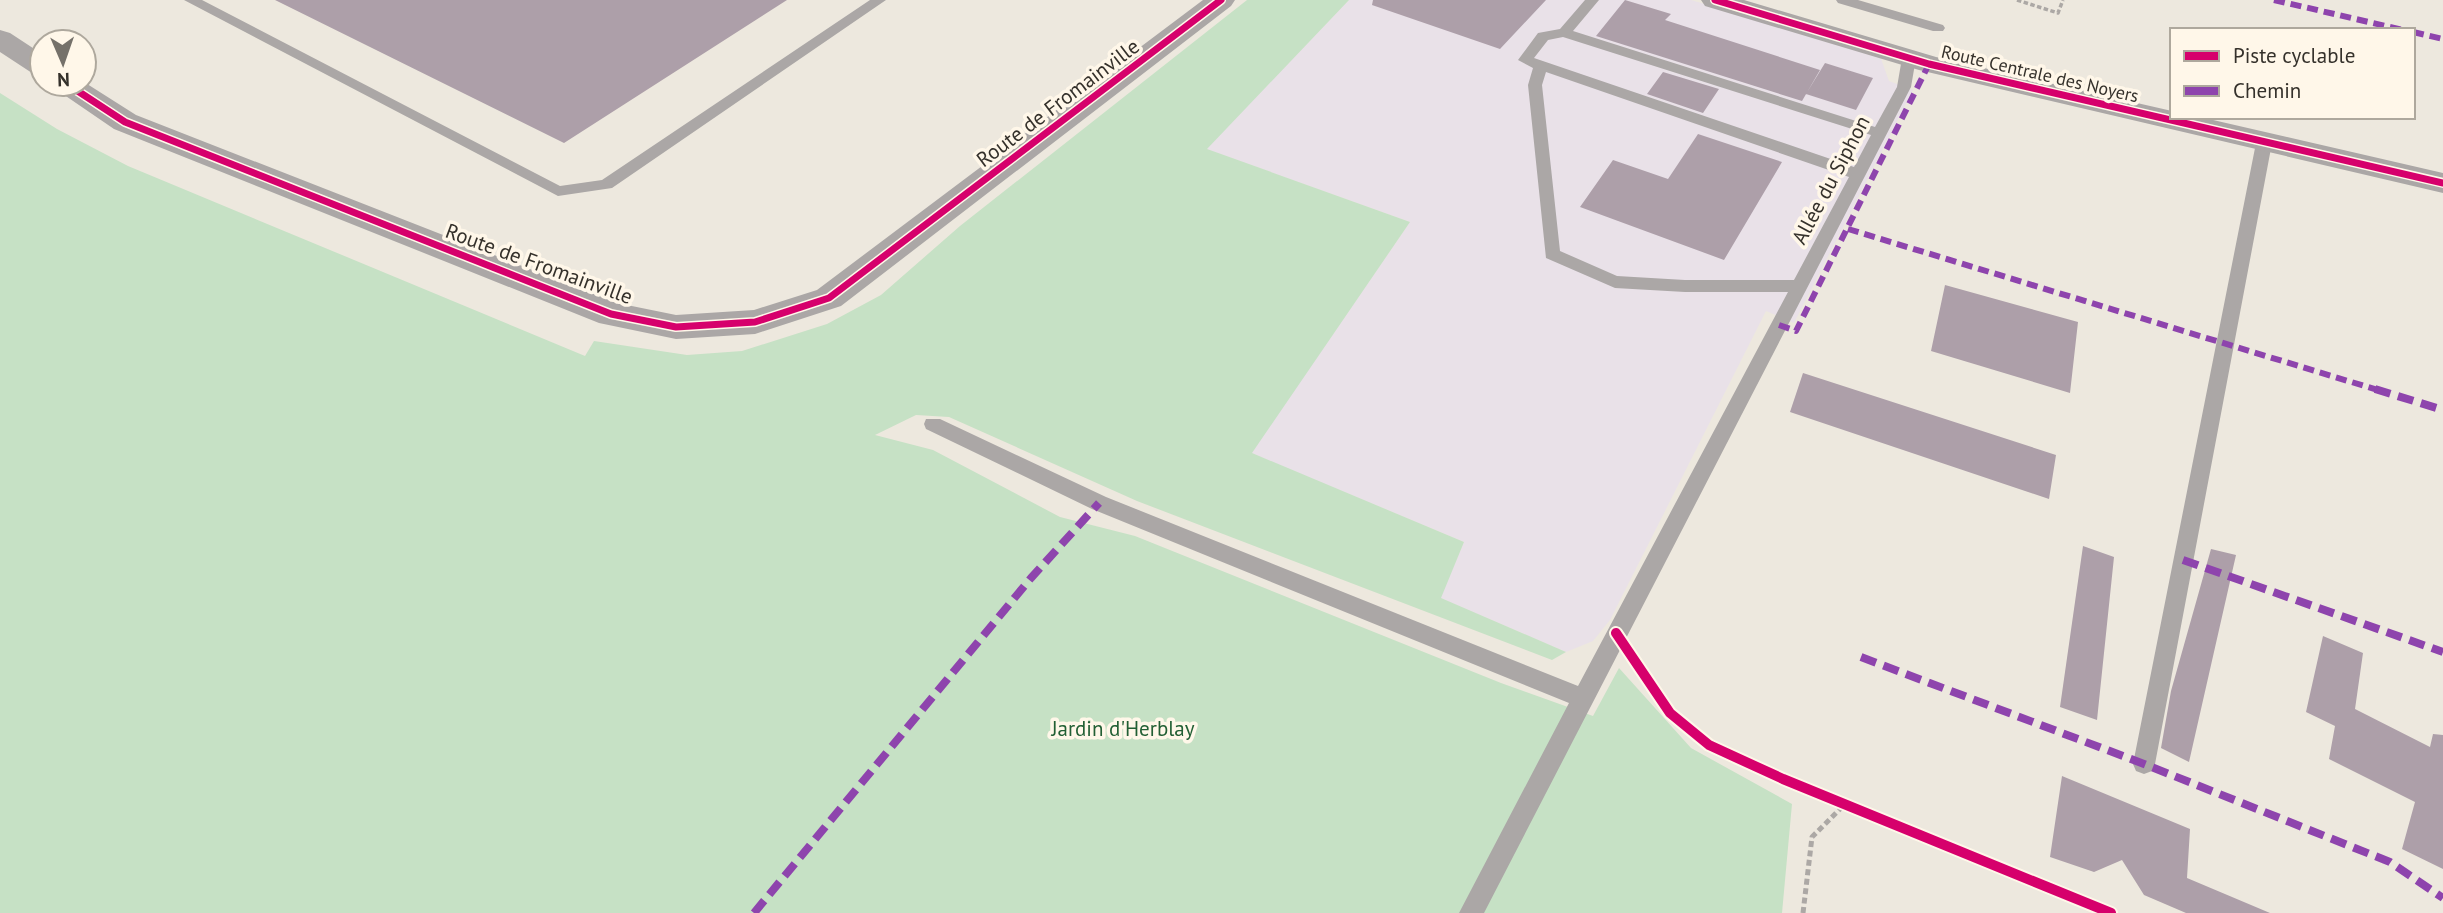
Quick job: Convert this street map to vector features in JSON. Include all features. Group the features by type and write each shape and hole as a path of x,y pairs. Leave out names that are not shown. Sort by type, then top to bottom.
{"street":[{"name":"Route de Fromainville","path":"88,98 125,122 611,314 676,327 755,322 829,298 1222,0"},
{"name":"Route Centrale des Noyers","path":"1715,0 1909,58 2443,183"},
{"path":"0,39 28,58"}],"lane":[{"path":"191,0 558,191 606,184 879,0"},
{"path":"1564,33 1592,0"},
{"path":"1843,0 1938,27"},
{"path":"1857,174 1525,60 1544,36 1564,33 1879,133"},
{"name":"Allée du Siphon","path":"1471,913 1904,87 1909,58"},
{"path":"1541,66 1535,85 1552,254 1615,282 1685,286 1800,286"},
{"path":"2144,764 2264,143"},
{"path":"933,425 1099,503 1582,698"}],"path":[{"path":"2017,0 2058,13 2063,0"},
{"path":"1803,913 1812,837 1844,804"}],"shaded area":[{"path":"1349,0 1691,0 1880,56 1889,81 1913,90 1794,323 1766,311 1610,620 1593,641 1566,652 1440,598 1464,542 1251,453 1410,222 1206,149"}],"green space":[{"name":"Jardin d'Herblay","path":"1247,0 1349,0 1207,149 1410,222 1252,453 1464,542 1441,598 1566,652 1552,660 1137,501 949,417 916,415 875,435 933,450 1060,517 1135,536 1501,683 1593,716 1619,668 1691,748 1792,804 1782,913 0,913 0,93 57,129 128,166 585,356 594,341 687,355 742,351 827,324 881,295 960,226"}],"building":[{"path":"275,0 787,0 564,143"},
{"path":"1373,0 1546,0 1500,49 1372,5"},
{"path":"1625,0 1671,14 1665,20 1820,70 1802,101 1596,36"},
{"path":"1825,63 1873,78 1856,110 1806,94"},
{"path":"1663,72 1719,89 1703,113 1647,94"},
{"path":"1698,134 1782,162 1724,260 1580,207 1613,160 1668,179"},
{"path":"1945,285 2078,322 2070,393 1931,351"},
{"path":"1803,373 2056,455 2049,499 1790,412"},
{"path":"2083,546 2114,557 2097,720 2060,707"},
{"path":"2211,549 2236,555 2189,762 2161,748 2171,691"},
{"path":"2323,636 2363,653 2355,709 2430,747 2433,734 2443,735 2443,869 2402,849 2415,802 2329,759 2335,726 2306,712"},
{"path":"2062,776 2190,829 2187,878 2270,913 2186,913 2144,895 2122,860 2094,872 2050,857"}],"marked path":[{"path":"2274,0 2394,28"},
{"path":"2415,32 2443,39"},
{"path":"1779,325 1796,331 1929,64"},
{"path":"1848,229 2443,410"},
{"path":"754,913 1031,578 1099,503"},
{"path":"2183,560 2443,652"},
{"path":"1861,657 2144,764 2390,862 2443,898"}],"cycle path":[{"path":"88,98 125,122 611,314 676,327 755,322 829,298 1221,0"},
{"path":"1715,0 1929,64 2443,183"},
{"path":"1616,633 1670,713 1709,745 1783,779 2111,913"}]}
